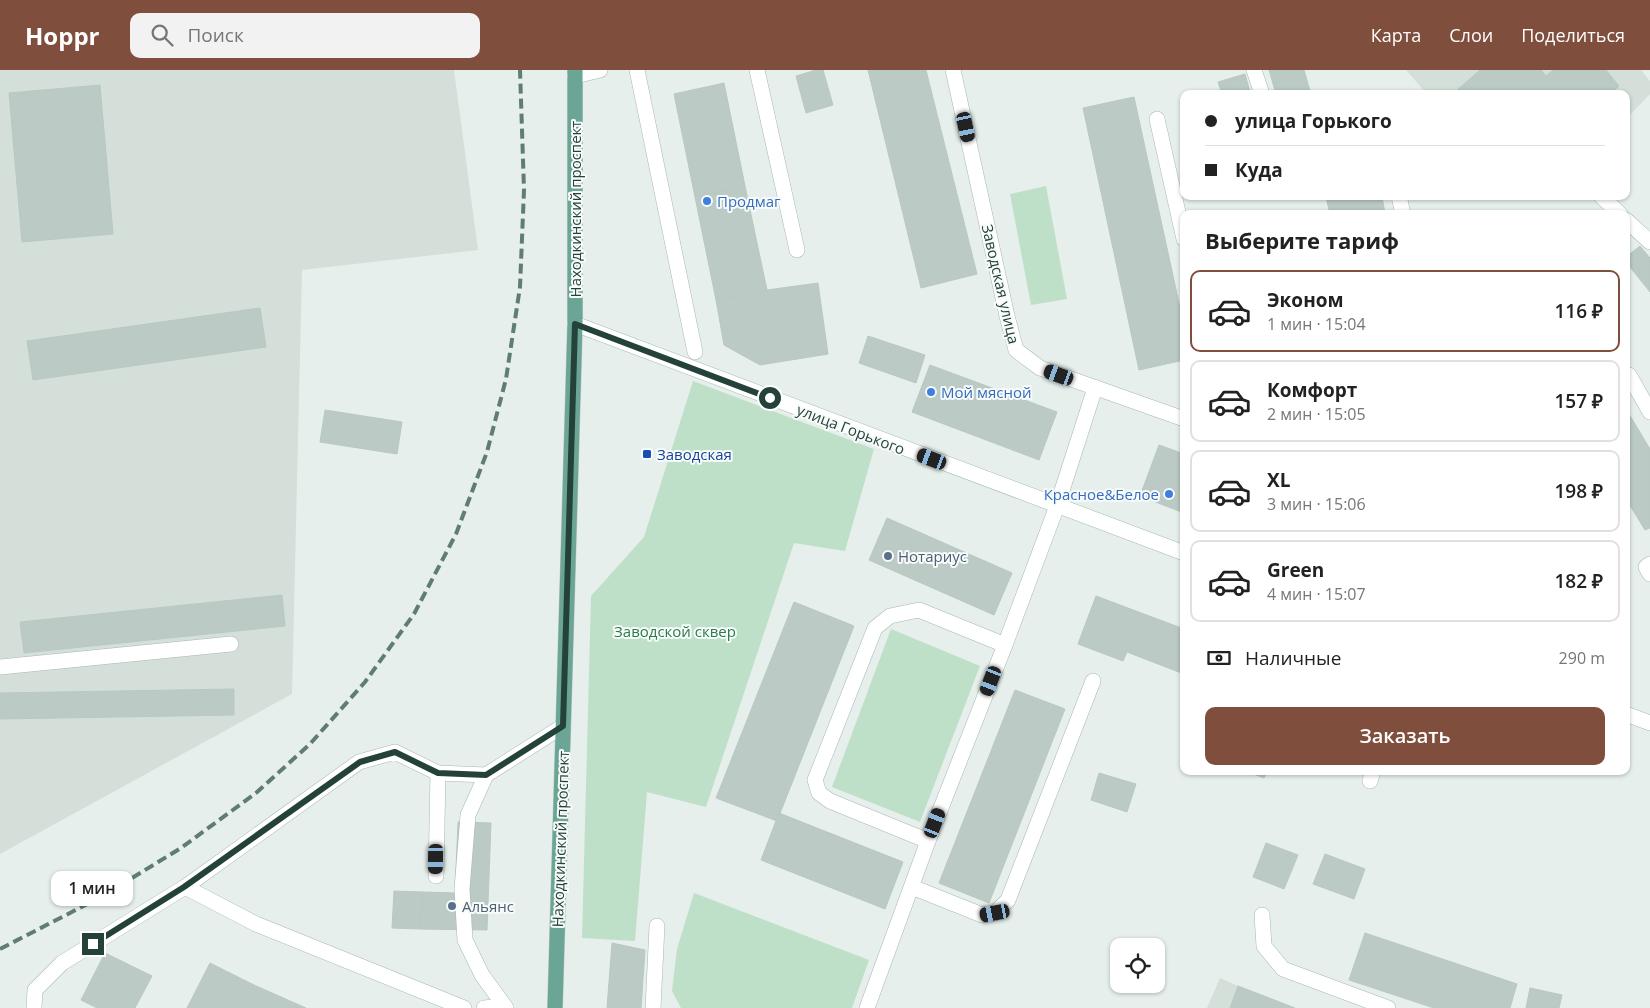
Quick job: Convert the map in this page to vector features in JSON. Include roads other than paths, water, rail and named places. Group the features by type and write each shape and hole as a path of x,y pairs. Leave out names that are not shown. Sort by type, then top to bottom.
{"main road":[{"name":"Находкинский проспект","path":"555,1008 575,324 575,73"}],"street":[{"path":"575,73 600,70"},
{"path":"637,70 695,352"},
{"path":"757,70 797,250"},
{"name":"Заводская улица","path":"953,70 1016,350 1040,368 1180,419"},
{"path":"1254,70 1261,90"},
{"path":"1157,119 1180,221"},
{"path":"1605,200 1616,210"},
{"path":"1630,224 1650,242"},
{"name":"улица Горького","path":"575,324 1180,552"},
{"path":"1630,377 1650,412"},
{"path":"867,1008 928,841 1057,506 1095,388"},
{"path":"1650,564 1646,567 1650,574"},
{"path":"928,841 830,801 819,794 816,780 875,628 890,616 919,610 1005,645"},
{"path":"0,667 231,644"},
{"path":"912,887 982,915 995,913 1008,900 1093,681"},
{"path":"1630,716 1650,723"},
{"path":"505,1007 482,975 464,940 462,890 468,815 486,775 563,726"},
{"path":"34,1008 35,990 62,963 184,887 360,762 395,752 438,773 486,775"},
{"path":"436,876 438,773"},
{"path":"184,887 256,924 464,1008"},
{"path":"1262,915 1264,946 1283,969 1388,1008"},
{"path":"653,1008 657,926"},
{"path":"484,1008 505,1007"}],"railway":[{"path":"0,949 101,897 181,848 256,793 310,744 365,682 414,614 456,534 487,452 506,379 520,287 524,190 520,70"}],"place":[{"name":"Продмаг","path":"707,201"},
{"name":"Мой мясной","path":"931,392"},
{"name":"Заводская","path":"647,454"},
{"name":"Красное&Белое","path":"1169,494"},
{"name":"Нотариус","path":"888,556"},
{"name":"Альянс","path":"452,906"}],"park label":[{"name":"Заводской сквер","path":"675,631"}]}
